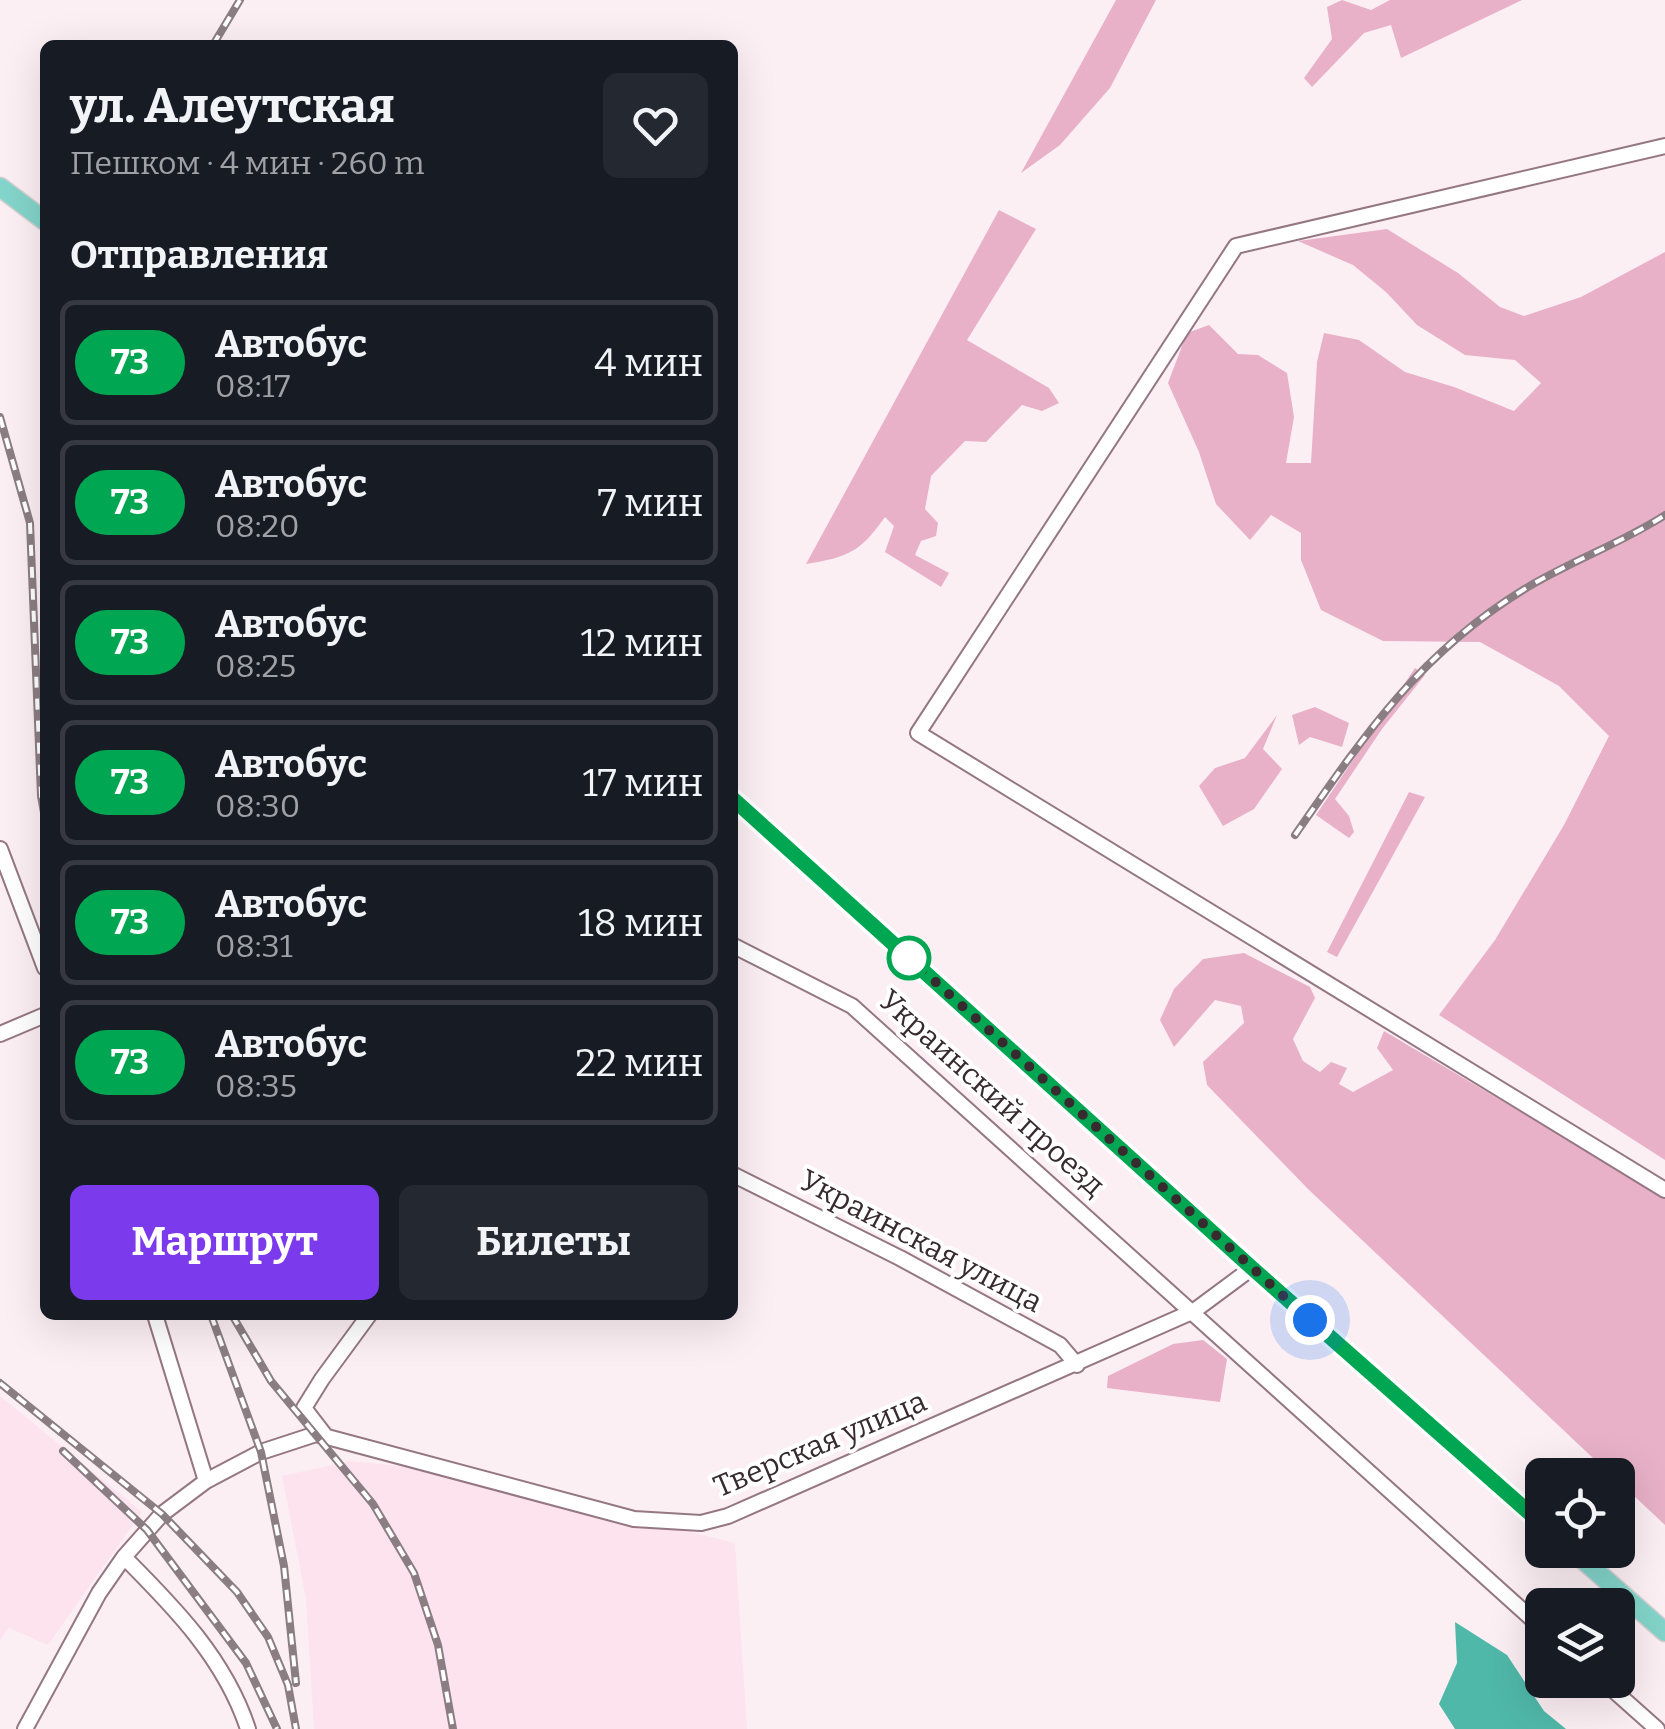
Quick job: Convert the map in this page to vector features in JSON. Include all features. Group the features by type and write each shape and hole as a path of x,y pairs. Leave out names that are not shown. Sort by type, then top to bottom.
{"main road":[{"path":"0,188 40,217"},
{"path":"738,803 1525,1509"},
{"path":"1592,1568 1665,1632"}],"street":[{"path":"1665,146 1236,246 918,733 1665,1190"},
{"path":"0,850 40,955"},
{"name":"Украинский проезд","path":"738,948 852,1006 1525,1613"},
{"path":"0,1034 40,1016"},
{"name":"Украинская улица","path":"738,1177 900,1258 1060,1345 1077,1365"},
{"name":"Тверская улица","path":"324,1434 634,1519 701,1522 728,1516 1077,1365 1194,1311 1252,1268"},
{"path":"157,1320 206,1482"},
{"path":"324,1434 304,1408 365,1320"},
{"path":"25,1729 100,1593 124,1557 162,1514 206,1482 261,1452 324,1434"},
{"path":"124,1557 173,1606 215,1658 248,1729"},
{"path":"1623,1698 1658,1729"}],"shaded area":[{"path":"1116,0 1156,0 1110,88 1060,145 1021,173"},
{"path":"1342,0 1371,10 1390,0 1522,0 1401,58 1391,25 1364,33 1312,87 1304,78 1332,39 1327,7"},
{"path":"999,210 1036,229 967,340 1049,388 1059,403 1042,411 1022,405 986,442 965,441 931,476 925,509 938,523 936,536 921,541 915,555 949,573 941,587 885,552 894,526 885,517 852,551 806,564"},
{"path":"1387,229 1458,273 1500,307 1524,316 1581,297 1665,252 1665,1160 1439,1015 1495,940 1564,825 1609,736 1559,686 1480,642 1383,641 1321,610 1301,560 1301,533 1271,515 1250,540 1216,504 1199,452 1168,383 1187,333 1209,325 1238,354 1258,355 1287,373 1294,417 1286,463 1311,463 1317,362 1324,333 1359,340 1405,372 1514,411 1541,383 1515,360 1465,355 1417,325 1353,265 1298,241"},
{"path":"1415,668 1425,675 1382,729 1335,799 1349,816 1354,832 1349,838 1316,815"},
{"path":"1315,707 1349,723 1342,747 1310,737 1299,745 1292,715"},
{"path":"1277,715 1263,749 1282,769 1254,809 1223,826 1199,786 1215,768 1245,758"},
{"path":"1409,792 1425,797 1337,957 1327,952"},
{"path":"1244,953 1310,987 1315,998 1293,1039 1303,1061 1320,1072 1331,1062 1347,1068 1339,1084 1353,1092 1393,1070 1377,1048 1384,1031 1665,1197 1665,1525 1635,1497 1635,1458 1593,1458 1308,1189 1207,1085 1203,1062 1244,1023 1241,1006 1215,1000 1174,1047 1160,1020 1174,989 1203,959"},
{"path":"1203,1340 1227,1359 1220,1402 1107,1388 1108,1376 1173,1344"},
{"path":"0,1396 142,1512 48,1645 9,1628 0,1640"},
{"path":"350,1461 438,1470 735,1543 747,1729 314,1729 306,1599 282,1476"},
{"path":"1455,1622 1507,1655 1525,1682 1525,1698 1535,1698 1544,1711 1566,1729 1455,1729 1439,1704 1457,1663"}],"railway":[{"path":"216,40 240,0"},
{"path":"0,417 30,523 40,771"},
{"path":"1295,835 1370,731 1453,642 1523,590 1665,515"},
{"path":"213,1320 261,1452 284,1566 296,1683"},
{"path":"235,1320 271,1381 373,1504 414,1573 438,1645 453,1729"},
{"path":"0,1383 162,1514 237,1592 268,1637 288,1685 296,1729"},
{"path":"63,1451 147,1530 246,1663 277,1729"}],"bus line":[{"name":"73","path":"738,803 1525,1509"}],"route":[{"path":"909,958 1310,1320"}]}
